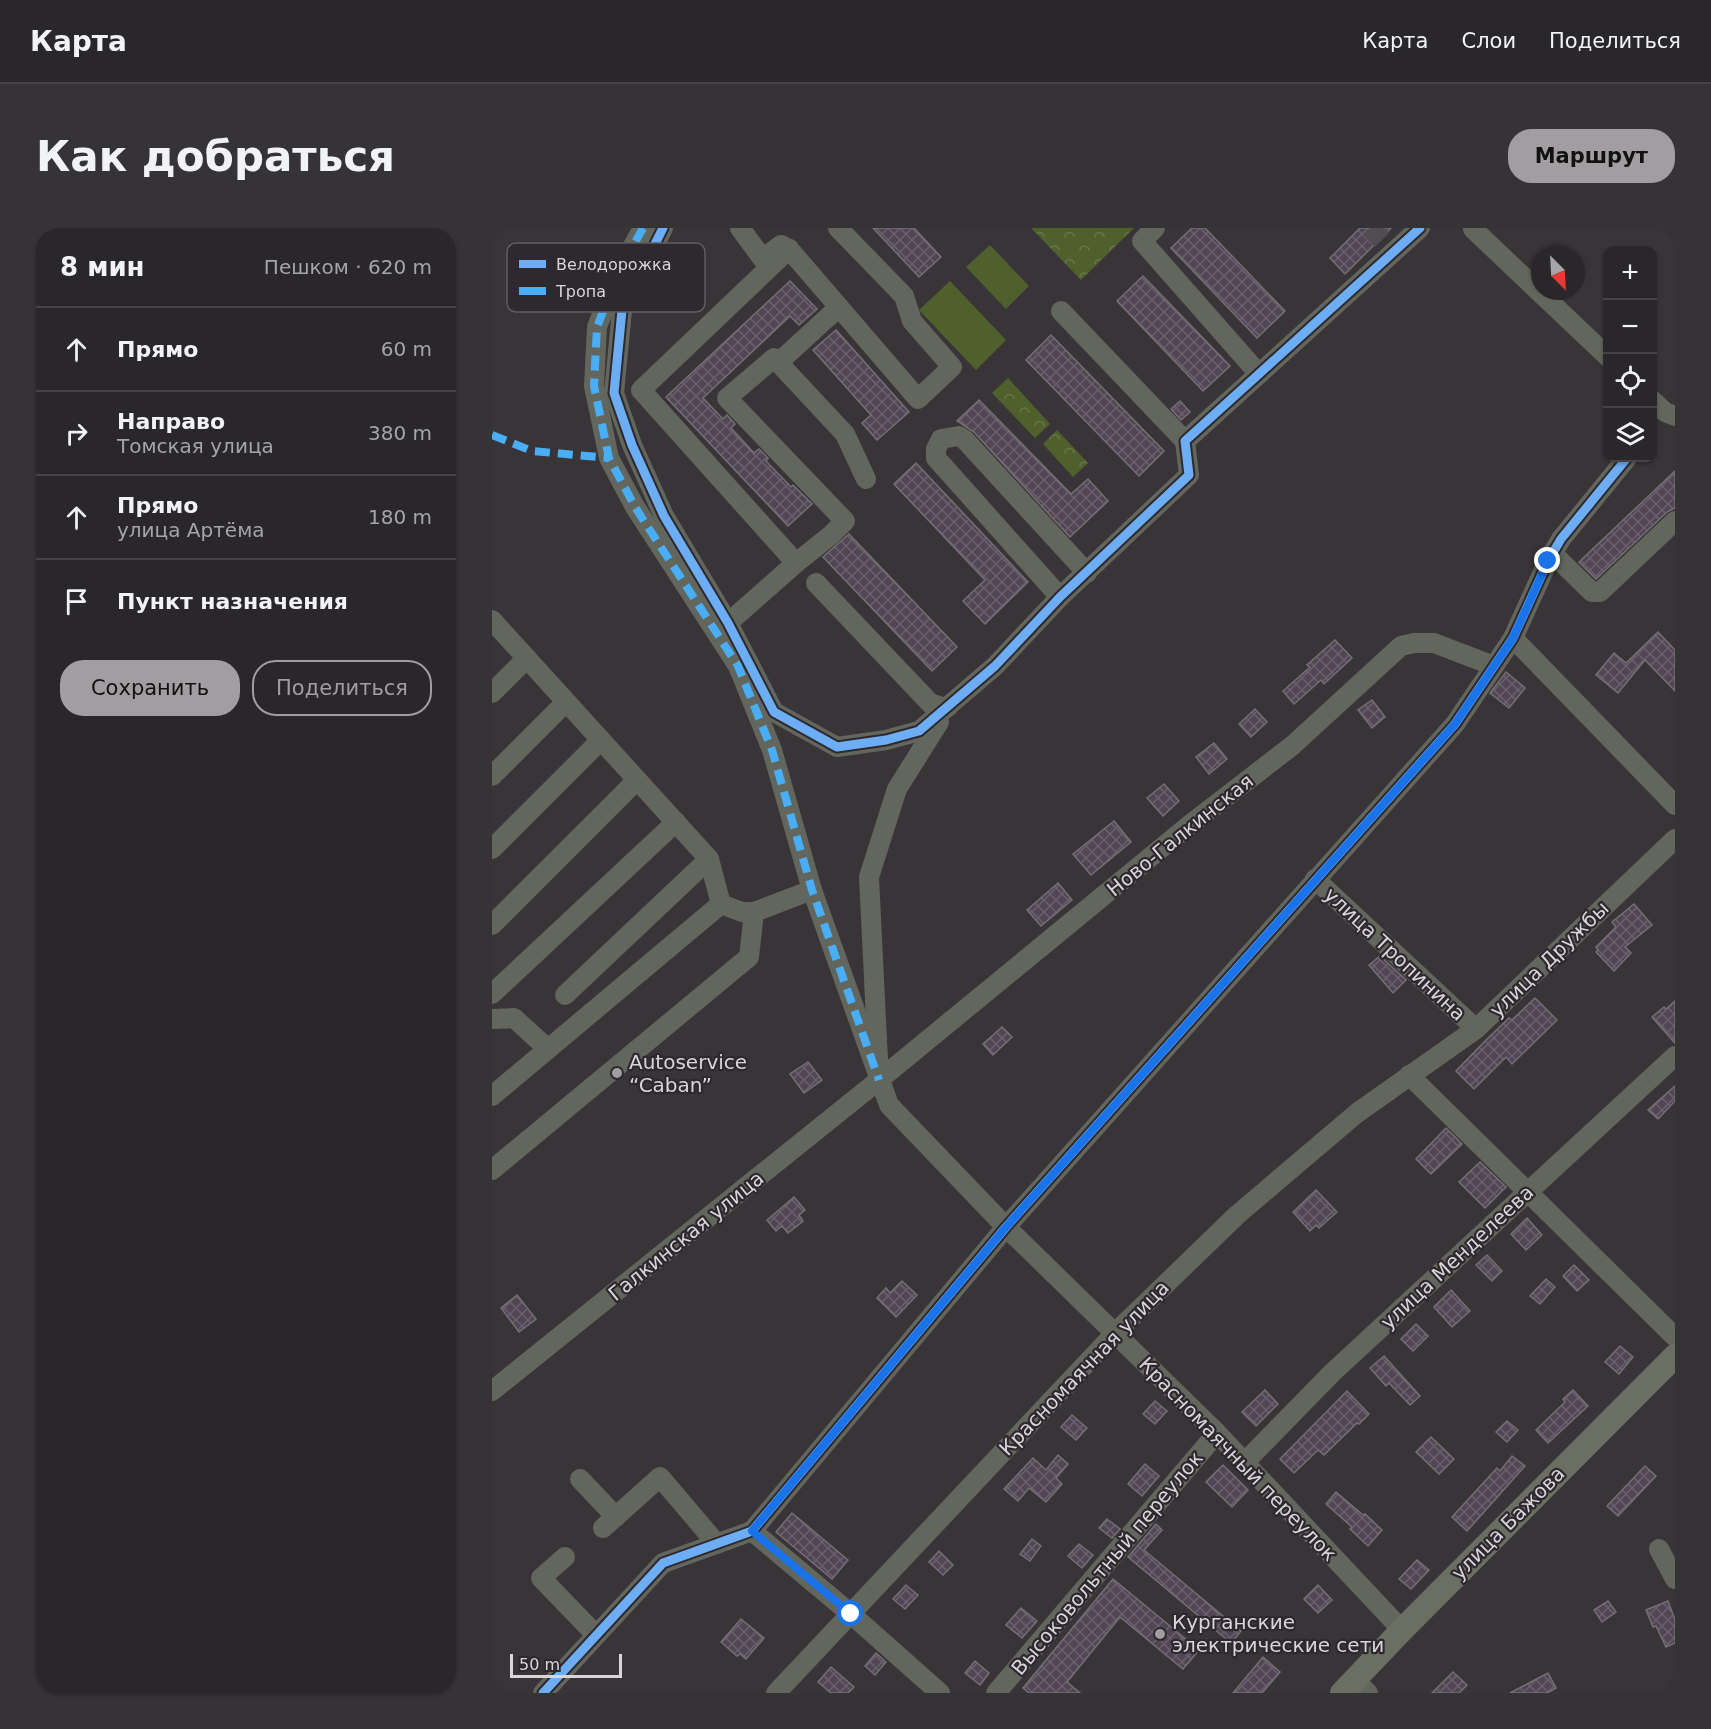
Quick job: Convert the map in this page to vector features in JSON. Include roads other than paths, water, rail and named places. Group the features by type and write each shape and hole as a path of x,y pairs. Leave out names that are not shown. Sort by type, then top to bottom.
{"main road":[{"name":"улица Бажова","path":"1355,1689 1402,1630 1675,1356"}],"street":[{"name":"Красномаячный переулок","path":"635,243 643,228"},
{"path":"656,243 663,228"},
{"path":"740,228 762,258 781,245 789,249 918,399 952,367 912,321 904,296 838,228"},
{"path":"1155,228 1142,241 1258,374"},
{"path":"1185,441 1258,374 1388,246 1420,228"},
{"path":"1468,228 1474,228 1605,354"},
{"path":"789,249 641,390 796,563"},
{"path":"778,362 839,307"},
{"path":"622,312 614,393 632,445 664,516 728,623 774,712 837,747 886,740 919,731 995,666 1060,597 1189,475 1185,441 1060,311"},
{"name":"Красномаячный переулок","path":"603,312 597,327 594,386 609,458 635,507 738,666 772,750 812,890 889,1105 1006,1227 1217,1433 1402,1630"},
{"path":"728,623 845,521 727,398 774,358 845,434 866,479"},
{"path":"1060,597 936,458 936,449 941,439 959,436 964,440 1087,573"},
{"path":"543,1693 663,1563 752,1531 1006,1227 1455,724 1513,638 1552,553 1561,539 1624,462"},
{"path":"1552,553 1592,592 1600,592 1675,521"},
{"path":"816,584 930,703 948,707"},
{"path":"493,624 527,658 709,859 721,904"},
{"path":"1513,638 1675,806"},
{"name":"Ново-Галкинская","path":"879,1080 1187,827 1293,745 1401,646 1414,643 1434,643 1494,666"},
{"path":"492,693 527,658"},
{"path":"492,776 566,702"},
{"path":"879,1080 869,877 897,789 948,707"},
{"path":"492,849 601,740"},
{"path":"492,925 637,780"},
{"path":"492,994 676,822"},
{"name":"улица Дружбы","path":"1413,1073 1476,1029 1675,839"},
{"path":"565,995 709,859"},
{"name":"улица Тропинина","path":"1315,879 1476,1029"},
{"path":"721,904 742,912 754,912 812,890"},
{"path":"492,1096 721,904"},
{"path":"492,1170 749,957 754,912"},
{"path":"492,1019 514,1018 548,1049"},
{"name":"улица Менделеева","path":"1244,1463 1333,1372 1675,1056"},
{"path":"1413,1073 1527,1191 1675,1337"},
{"name":"Красномаячная улица","path":"776,1693 1115,1333 1237,1215 1357,1113 1413,1073"},
{"name":"Галкинская улица","path":"492,1391 879,1080"},
{"name":"Высоковольтный переулок","path":"996,1693 1217,1433"},
{"path":"580,1479 610,1522 660,1477 717,1544"},
{"path":"752,1531 940,1693"},
{"path":"1659,1549 1675,1579"},
{"path":"565,1557 541,1578 596,1635"}],"tunnel":[{"path":"1370,228 1382,240"}],"place":[{"name":"Autoservice “Caban”","path":"617,1073"},
{"name":"Курганские электрические сети","path":"1160,1634"}]}
